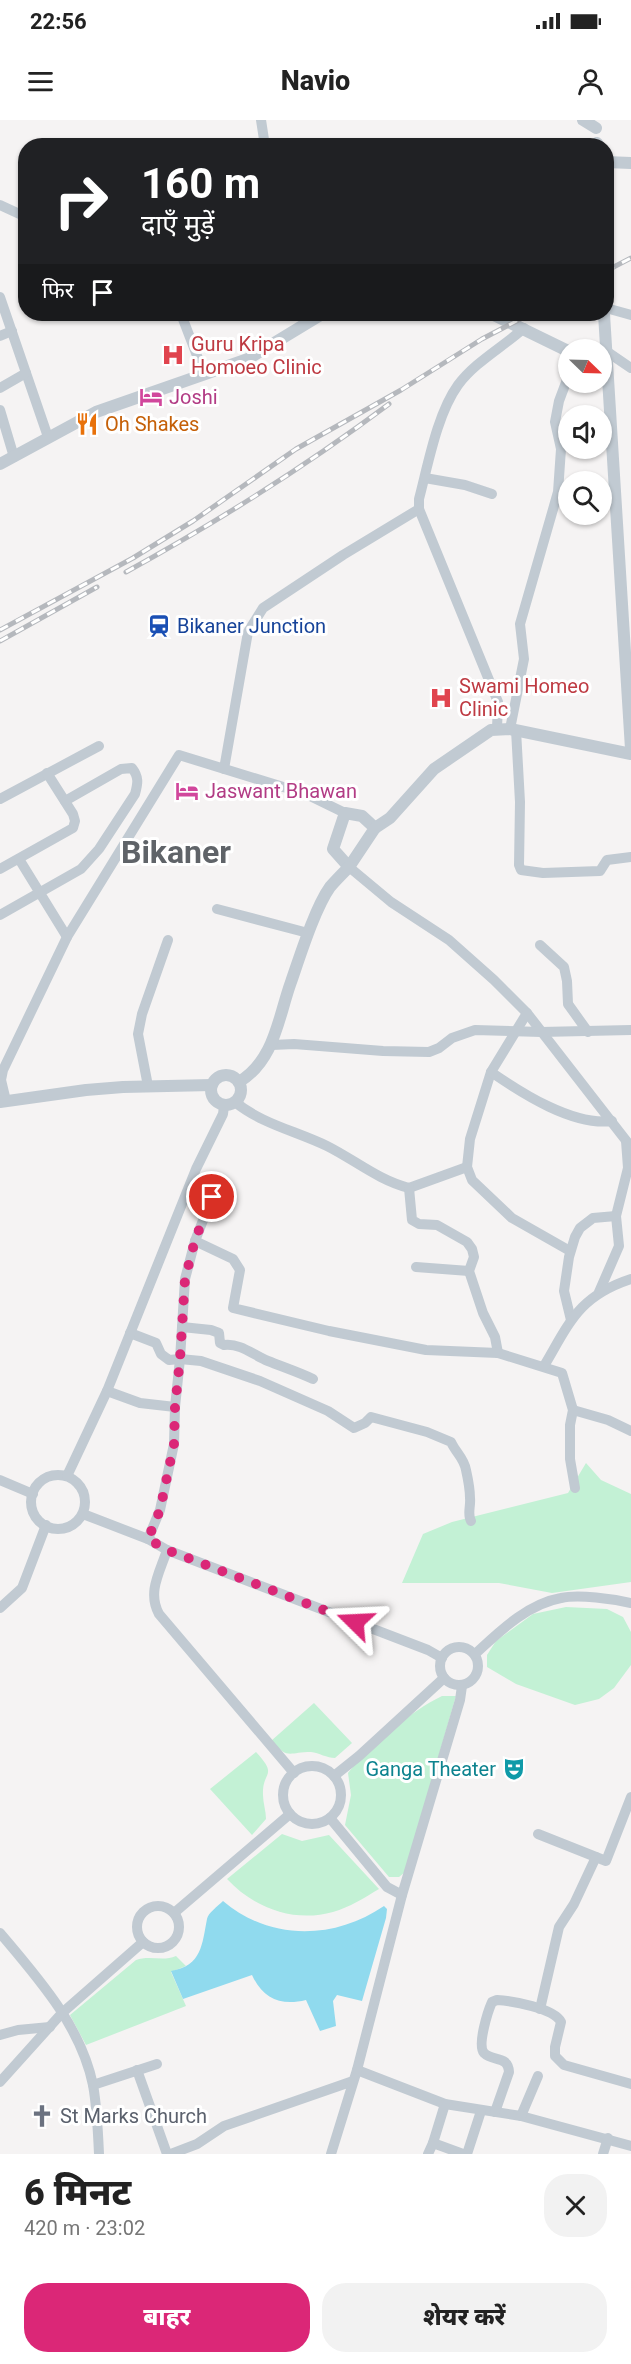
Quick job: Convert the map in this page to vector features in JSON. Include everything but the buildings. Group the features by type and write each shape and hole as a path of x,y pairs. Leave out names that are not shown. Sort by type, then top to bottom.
{"street":[{"path":"261,120 264,138"},
{"path":"583,120 597,133"},
{"path":"614,162 631,163"},
{"path":"0,205 18,213"},
{"path":"0,297 48,437"},
{"path":"614,310 631,315"},
{"path":"185,321 204,374"},
{"path":"0,464 96,412 248,359 310,321"},
{"path":"508,321 558,346"},
{"path":"604,321 605,339"},
{"path":"497,729 498,702 419,509 425,478 450,397 459,384 524,328"},
{"path":"0,336 12,331"},
{"path":"612,355 631,368"},
{"path":"0,388 26,373"},
{"path":"562,393 555,422 561,449 558,492 520,624 524,659 513,730 520,802 519,865 521,870 543,873 600,870 608,860 631,857"},
{"path":"606,393 629,681 631,749"},
{"path":"0,410 14,457"},
{"path":"425,478 465,485 492,494"},
{"path":"224,769 248,632 262,608 419,509"},
{"path":"239,1082 256,1070 272,1045 290,984 329,889 349,867 375,828 390,818 435,770 485,734 497,729 513,730 631,754"},
{"path":"0,799 99,746"},
{"path":"212,1085 86,1090 3,1102 1,1080 3,1070 67,937 179,755 306,794 345,813 362,816 375,828"},
{"path":"0,915 81,869 92,860 135,794 137,774 132,768 120,769 65,801"},
{"path":"0,869 73,828 75,821 73,814 47,773"},
{"path":"345,813 333,849 349,867 391,902 449,940 527,1013 628,1144 628,1168 616,1216 619,1246 599,1292 571,1320 544,1366"},
{"path":"19,859 67,937"},
{"path":"217,909 309,933"},
{"path":"148,1086 138,1034 142,1014 168,940"},
{"path":"540,945 564,967 568,1004 588,1032"},
{"path":"527,1013 491,1072 470,1139 467,1167 472,1180 512,1218 570,1251"},
{"path":"272,1045 294,1044 429,1052 452,1038 475,1030 541,1032 631,1030"},
{"path":"491,1072 527,1097 541,1103 594,1122 612,1121"},
{"path":"67,1476 107,1391 193,1180 223,1114 230,1104 240,1096 239,1082 234,1077 221,1076 212,1085 211,1094 215,1101 230,1104 309,1137 387,1180 409,1188 467,1167"},
{"path":"148,1539 160,1510 172,1458 183,1291 195,1240 212,1197 212,1190 193,1180"},
{"path":"409,1188 412,1220 419,1224 437,1225 467,1242 472,1249 474,1257 469,1270 483,1313 495,1337 498,1353"},
{"path":"571,1320 564,1291 570,1251 580,1228 588,1221 593,1218 616,1216"},
{"path":"195,1240 233,1259 240,1270 233,1308 329,1331 426,1350 498,1353 562,1373 573,1410 570,1425 570,1450 575,1488"},
{"path":"416,1267 469,1270"},
{"path":"599,1292 631,1279"},
{"path":"182,1327 219,1333 220,1343 224,1345 230,1344 244,1348 255,1355 312,1379"},
{"path":"130,1333 156,1343 161,1354 169,1360 201,1361 260,1381 328,1411 354,1428 371,1417 427,1432 451,1442 455,1452 463,1458 471,1500 468,1517 471,1521"},
{"path":"107,1391 140,1403 175,1407"},
{"path":"573,1410 608,1420 631,1431"},
{"path":"49,1476 67,1476 76,1481 83,1491 86,1502 83,1514 75,1523 64,1528 45,1525 33,1512 33,1494 39,1483 49,1476"},
{"path":"0,1480 33,1494"},
{"path":"83,1514 148,1539 167,1550 428,1650 442,1658"},
{"path":"0,1608 22,1588 45,1525"},
{"path":"167,1550 153,1591 155,1607 294,1773"},
{"path":"475,1654 532,1609 561,1598 587,1598 631,1603"},
{"path":"460,1647 475,1654 478,1667 471,1681 462,1686 454,1685 444,1678 440,1667 442,1658 452,1648 460,1647"},
{"path":"334,1776 444,1678"},
{"path":"332,2154 357,2070 402,1896 460,1700 462,1686"},
{"path":"315,1766 326,1769 334,1776 340,1786 341,1798 338,1809 330,1818 311,1824 298,1820 290,1814 285,1804 284,1792 287,1781 294,1773 304,1767 315,1766"},
{"path":"538,1834 606,1861 631,1797"},
{"path":"174,1913 290,1814"},
{"path":"330,1818 387,1887 402,1896"},
{"path":"540,2009 559,1927 574,1904 596,1857"},
{"path":"159,1906 174,1913 179,1929 172,1944 157,1948 142,1942 137,1926 144,1911 159,1906"},
{"path":"0,1933 63,2013 77,2038 93,2085 99,2154"},
{"path":"0,2082 63,2013 142,1942"},
{"path":"495,2112 509,2072 506,2062 483,2052 481,2044 489,2007 497,2000 557,2015 561,2022 555,2056 564,2065 631,2084"},
{"path":"0,2035 18,2030 50,2027"},
{"path":"93,2085 157,2064"},
{"path":"137,2070 169,2154 197,2144 224,2126 353,2081"},
{"path":"357,2070 445,2104 521,2116 631,2146"},
{"path":"521,2116 538,2076"},
{"path":"429,2154 445,2104"},
{"path":"433,2143 465,2154 481,2111"},
{"path":"603,2154 608,2138"}],"green space":[{"path":"586,1463 601,1480 631,1494 631,1582 552,1593 499,1583 402,1583 423,1534 452,1522 568,1493"},
{"path":"566,1607 607,1609 623,1617 631,1632 631,1665 614,1688 599,1699 575,1705 516,1684 487,1667 487,1655 496,1641 533,1614"},
{"path":"442,1696 456,1696 405,1872 399,1877 389,1877 345,1825 351,1795 348,1773 392,1730 418,1710"},
{"path":"314,1703 352,1743 335,1758 311,1752 289,1754 271,1741"},
{"path":"256,1752 268,1770 263,1787 266,1819 252,1835 210,1789"},
{"path":"282,1834 302,1841 329,1835 379,1889 345,1908 304,1916 276,1910 249,1898 227,1879"},
{"path":"176,1956 186,1966 171,1972 186,2006 86,2045 70,2015 136,1960"}],"water":[{"path":"223,1901 241,1914 261,1923 281,1929 302,1931 323,1930 344,1925 384,1906 387,1909 386,1918 362,2001 337,1995 333,2001 336,2026 320,2031 306,2000 289,2002 274,1999 262,1990 252,1975 183,1999 171,1971 195,1959 202,1945 208,1917"}],"railway":[{"path":"614,267 631,258"},
{"path":"0,630 133,558 193,521 296,449 517,321"},
{"path":"126,572 260,492 389,404"},
{"path":"0,641 97,587"}],"place":[{"name":"Guru Kripa Homoeo Clinic","path":"173,355"},
{"name":"Joshi","path":"151,397"},
{"name":"Oh Shakes","path":"87,424"},
{"name":"Bikaner Junction","path":"159,626"},
{"name":"Swami Homeo Clinic","path":"441,698"},
{"name":"Jaswant Bhawan","path":"187,791"},
{"name":"Ganga Theater","path":"514,1769"},
{"name":"St Marks Church","path":"42,2116"}],"district":[{"name":"Bikaner","path":"176,852"}],"route":[{"path":"212,1197 195,1240 185,1279 174,1444 160,1510 148,1539 167,1550 355,1622"}]}
